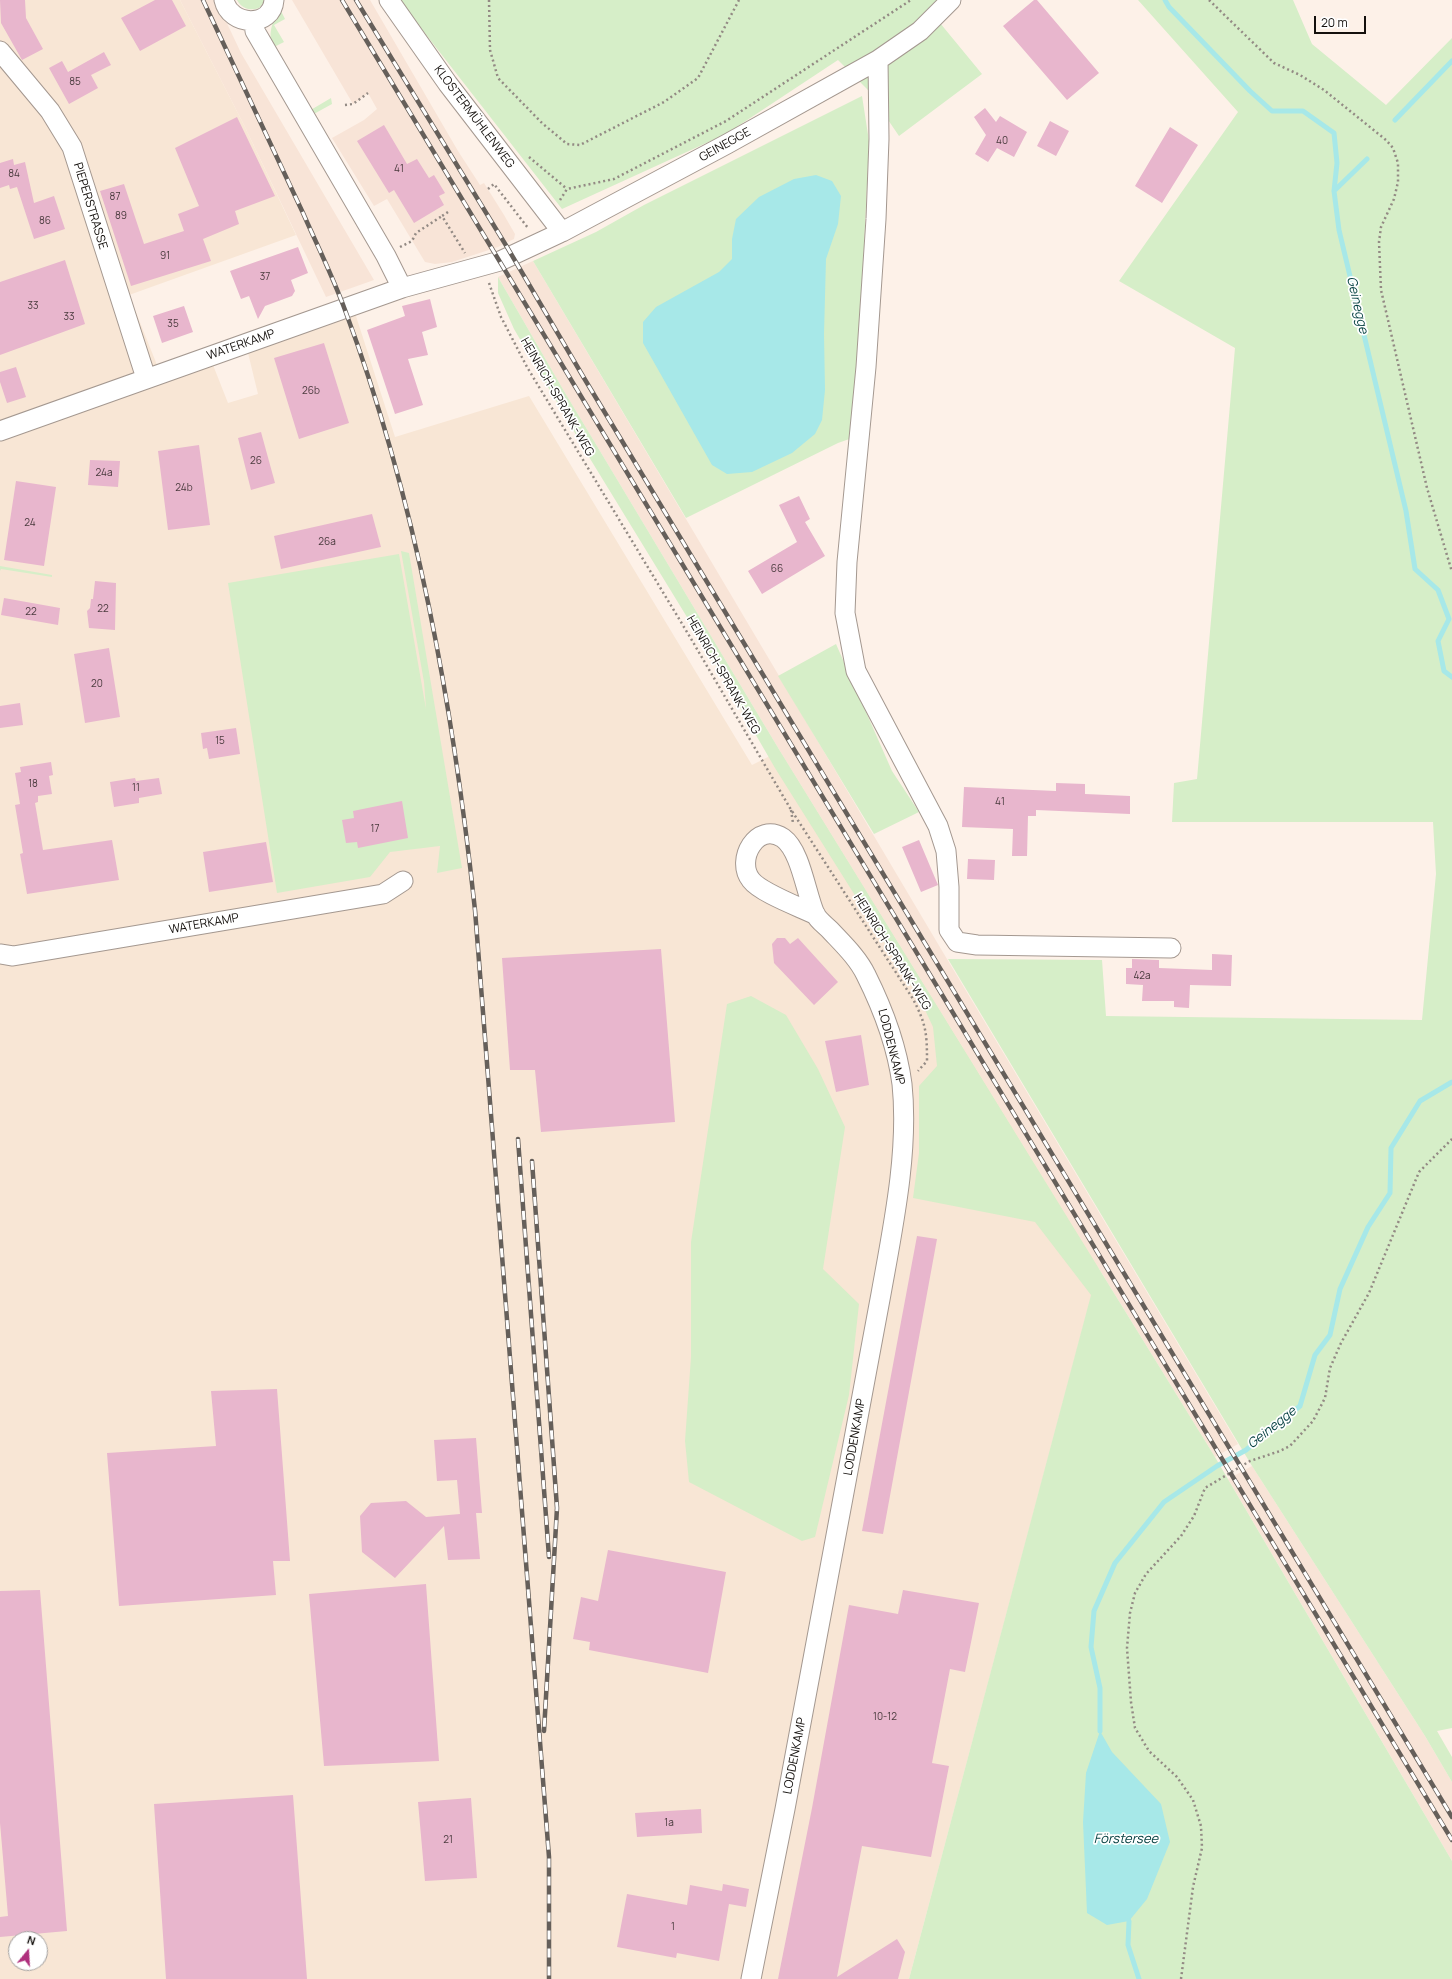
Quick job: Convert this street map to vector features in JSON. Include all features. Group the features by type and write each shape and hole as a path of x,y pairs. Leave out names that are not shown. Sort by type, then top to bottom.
{"street":[{"path":"224,0 230,13 241,20 254,21 266,15 274,4 274,0"},
{"name":"KLOSTERMÜHLENWEG","path":"389,0 448,84 562,232"},
{"name":"GEINEGGE","path":"478,269 562,232 727,144 878,60 920,31 951,0"},
{"path":"254,21 255,31 262,44 386,256 402,288"},
{"name":"PIEPERSTRASSE","path":"0,51 50,111 72,147 146,378"},
{"path":"878,60 879,138 868,336 847,562 845,613 856,671 938,826 946,851 949,887 949,930 957,942 977,945 1171,948"},
{"name":"WATERKAMP","path":"0,431 402,288 478,269"},
{"name":"WATERKAMP","path":"0,954 13,956 383,894 403,881"},
{"name":"LODDENKAMP","path":"751,1979 824,1600 896,1209 904,1122 902,1083 896,1055 881,1004 864,971 844,945 816,915"}],"path":[{"path":"489,0 490,50 498,78 542,123 567,144 580,145 664,102 698,78 739,0"},
{"path":"567,189 614,179 726,121 911,0"},
{"path":"1208,0 1274,63 1300,75 1324,90 1386,140 1393,148 1398,163 1398,182 1394,199 1381,227 1379,242 1381,290 1427,488 1452,572"},
{"path":"345,105 353,104 368,93"},
{"path":"488,189 494,184 531,231 523,233"},
{"path":"386,256 412,241 416,233 448,212"},
{"name":"HEINRICH-SPRANK-WEG","path":"442,216 478,269 527,367 690,637 790,808 918,1010 927,1033 927,1061 916,1074 902,1083"},
{"path":"1181,1979 1193,1887 1202,1848 1201,1826 1193,1800 1177,1777 1149,1751 1136,1728 1131,1702 1127,1648 1130,1613 1135,1593 1146,1574 1181,1536 1194,1516 1205,1488 1250,1461 1290,1446 1313,1421 1325,1398 1330,1368 1341,1343 1369,1293 1419,1172 1452,1139"}],"shaded area":[{"path":"0,0 180,0 244,125 296,235 129,295 163,380 213,365 228,403 258,394 248,353 334,323 355,313 395,437 529,396 752,765 780,751 1099,1267 909,1979 0,1979"},
{"path":"180,0 216,0 241,53 374,280 326,297 244,125"},
{"path":"292,0 370,0 458,151 480,185 484,183 504,215 515,234 514,239 498,247 452,262 435,264 425,262 387,199 374,206 332,138 364,120 377,109 368,93 353,104"},
{"path":"533,261 941,949 1238,1444 1215,1457 780,751 564,391 498,277"},
{"path":"1252,1466 1425,1736 1452,1782 1452,1861 1228,1479"}],"green space":[{"path":"237,0 266,0 259,8 252,9 244,7"},
{"path":"399,0 960,0 940,23 982,74 899,136 867,89 838,60 726,134 562,209"},
{"path":"1138,0 1293,0 1312,44 1386,105 1452,38 1452,1728 1437,1731 1452,1757 1452,1782 1425,1736 1252,1466 948,959 1102,960 1106,1016 1422,1020 1436,874 1433,822 1172,822 1174,783 1197,779 1235,348 1119,281 1238,112"},
{"path":"281,11 285,19 274,25 284,42 272,48 271,28 277,15"},
{"path":"862,96 869,141 855,437 838,443 686,518 533,261 596,232 644,205"},
{"path":"331,98 332,104 312,115 309,111"},
{"path":"498,277 564,391 780,751 1215,1457 1452,1861 1452,1979 909,1979 1091,1295 1035,1222 913,1198 919,1153 919,1086 937,1066 933,1027 920,999 775,768 701,640 589,457 514,329 498,293"},
{"path":"401,551 409,553 462,868 437,873 440,846 390,852 370,877 277,893 228,583 399,554 426,709 424,682"},
{"path":"0,566 52,575 52,577 1,569 0,571"},
{"path":"836,644 892,771 919,812 874,834 778,676"},
{"path":"751,996 786,1015 818,1069 845,1127 823,1269 859,1304 849,1395 815,1537 802,1541 689,1482 685,1441 691,1357 691,1242 727,1004"}],"water":[{"path":"816,175 832,181 841,196 838,224 826,259 824,334 825,390 822,420 815,434 792,453 752,472 727,474 712,465 643,343 643,322 656,307 719,272 732,259 732,239 736,219 759,197 794,179"},
{"name":"Förstersee","path":"1100,1731 1112,1752 1161,1804 1170,1842 1147,1899 1129,1921 1107,1925 1087,1913 1083,1822 1086,1773"}],"building":[{"path":"0,0 25,0 26,18 43,49 22,60 1,23"},
{"path":"155,0 172,0 186,26 140,51 121,18"},
{"path":"1034,0 1037,0 1099,73 1067,100 1003,26"},
{"path":"104,52 111,65 91,75 98,88 69,104 49,68 62,61 68,72"},
{"path":"985,108 996,122 1000,116 1027,132 1014,157 997,148 988,162 975,154 986,135 974,117"},
{"path":"237,117 275,196 235,211 239,224 203,239 211,261 131,286 100,191 124,184 144,244 184,231 178,214 199,206 175,148"},
{"path":"1050,121 1069,131 1056,156 1037,146"},
{"path":"384,125 407,164 417,159 429,178 434,175 445,193 439,196 444,205 414,223 394,190 389,193 357,141"},
{"path":"1170,127 1198,145 1162,203 1135,186"},
{"path":"13,159 14,165 25,162 34,203 54,196 65,229 34,239 17,187 10,189 9,185 0,188 0,163"},
{"path":"298,247 308,273 291,280 295,291 292,296 265,306 258,319 249,296 241,299 230,271"},
{"path":"65,260 85,324 0,355 0,282"},
{"path":"430,299 437,327 422,332 428,355 408,359 423,405 395,414 367,330 405,316 402,306"},
{"path":"184,306 193,332 162,343 153,316"},
{"path":"324,343 349,423 299,439 274,358"},
{"path":"16,367 26,397 7,403 0,382 0,372"},
{"path":"261,432 275,483 251,490 238,438"},
{"path":"199,445 210,525 168,530 158,451"},
{"path":"90,460 120,461 118,487 88,485"},
{"path":"16,481 56,487 44,566 4,560"},
{"path":"799,496 810,519 805,522 825,556 762,594 748,571 797,542 779,505"},
{"path":"372,514 381,547 281,569 274,536"},
{"path":"95,581 116,583 115,630 89,628 87,611 90,608 91,599 93,599"},
{"path":"4,598 60,608 58,625 1,615"},
{"path":"109,648 120,717 85,723 74,654"},
{"path":"20,703 23,725 0,728 0,706"},
{"path":"236,728 240,754 209,759 207,748 203,749 201,733"},
{"path":"51,762 53,775 49,776 52,794 38,796 38,802 35,803 43,850 112,840 119,880 27,894 20,854 23,853 15,805 20,804 15,773 21,772 20,767"},
{"path":"135,778 136,781 159,778 162,794 139,798 139,803 114,807 110,782"},
{"path":"1056,783 1085,784 1085,794 1130,796 1130,814 1036,810 1036,816 1028,816 1027,856 1012,856 1013,829 962,827 964,787 1056,791"},
{"path":"402,801 408,838 358,848 357,842 346,843 342,820 354,818 353,811"},
{"path":"919,840 938,885 921,892 902,847"},
{"path":"266,842 273,882 209,892 203,852"},
{"path":"968,859 995,860 994,880 967,879"},
{"path":"777,938 785,938 790,944 798,938 838,982 814,1005 774,963 772,944"},
{"path":"661,949 675,1122 541,1132 535,1070 510,1070 502,958"},
{"path":"1212,954 1232,955 1231,986 1190,985 1189,1008 1174,1007 1174,1001 1142,1001 1143,985 1126,984 1126,968 1132,968 1132,959 1159,960 1159,968 1212,970"},
{"path":"861,1035 869,1085 836,1092 825,1041"},
{"path":"917,1236 937,1239 883,1534 862,1531"},
{"path":"277,1389 290,1561 273,1561 276,1595 119,1606 107,1453 216,1446 211,1391"},
{"path":"476,1438 482,1513 476,1513 480,1559 448,1560 444,1526 395,1578 362,1552 360,1516 371,1503 406,1501 426,1517 460,1514 457,1480 437,1481 434,1440"},
{"path":"608,1550 726,1572 708,1673 589,1650 590,1642 573,1639 581,1597 598,1601"},
{"path":"426,1584 439,1761 324,1766 309,1594"},
{"path":"40,1590 67,1931 48,1933 48,1931 8,1931 8,1936 0,1937 0,1917 8,1916 0,1823 0,1591"},
{"path":"903,1590 979,1603 965,1672 950,1669 932,1763 949,1766 931,1857 862,1846 837,1977 897,1939 905,1952 898,1979 778,1979 812,1808 849,1605 898,1614"},
{"path":"293,1795 307,1979 166,1979 154,1804"},
{"path":"471,1798 477,1878 425,1881 418,1802"},
{"path":"701,1809 702,1833 637,1837 635,1813"},
{"path":"723,1884 749,1889 746,1907 729,1904 719,1961 677,1953 676,1958 617,1947 627,1894 687,1905 690,1885 722,1891"}],"waterway":[{"name":"Geinegge","path":"1165,0 1169,7 1250,91 1272,111 1303,111 1334,133 1337,163 1334,191 1339,230 1406,511 1415,569 1438,590 1449,619 1438,641 1444,671 1452,677"},
{"path":"1395,120 1452,61"},
{"path":"1334,191 1367,159"},
{"name":"Geinegge","path":"1100,1731 1100,1688 1091,1647 1094,1611 1115,1563 1164,1502 1217,1466 1246,1450 1300,1406 1315,1355 1330,1335 1340,1289 1368,1227 1390,1193 1391,1148 1420,1101 1452,1082"},
{"name":"Geinegge","path":"1129,1921 1128,1945 1139,1979"}],"railway":[{"path":"203,0 303,213 345,310 393,456 429,606 443,681 456,757 475,910 549,1857 549,1979"},
{"path":"342,0 1452,1840"},
{"path":"356,0 507,247 584,378 1452,1817"},
{"path":"518,1139 549,1557"},
{"path":"532,1161 557,1508 544,1731"}]}
